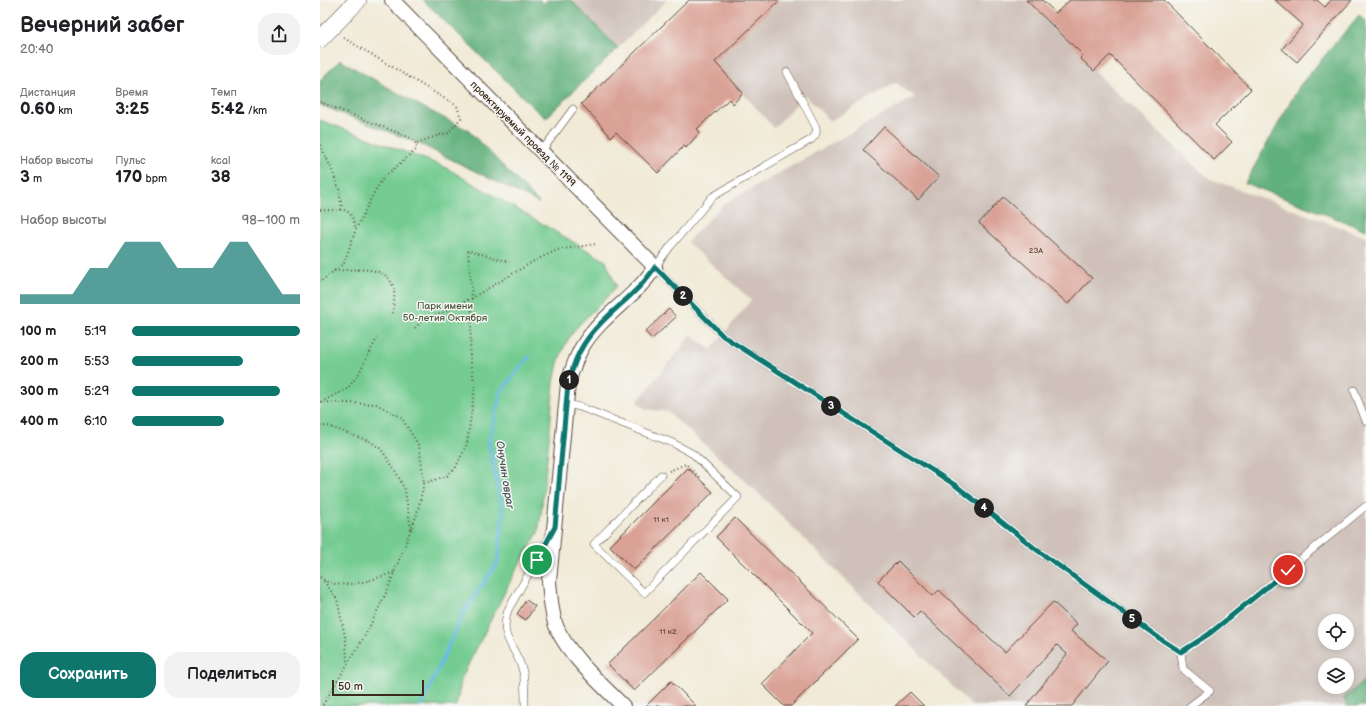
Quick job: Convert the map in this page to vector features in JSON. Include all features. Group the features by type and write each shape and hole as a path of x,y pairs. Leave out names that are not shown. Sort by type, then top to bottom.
{"street":[{"path":"321,37 358,0"},
{"name":"проектируемый проезд № 1199","path":"392,0 655,267"},
{"path":"623,706 568,647 556,625 551,603 549,581 568,384 575,361 585,343 601,324 642,284 655,267"}],"lane":[{"path":"787,72 816,127 817,132 815,136 712,197 655,267 723,336 955,485 1037,550 1159,638 1181,652"},
{"path":"541,152 573,109"},
{"path":"1354,390 1366,421"},
{"path":"567,404 580,407 673,443 693,454 738,497 644,593 594,544 661,475"},
{"path":"1181,652 1209,634 1366,506"},
{"path":"525,706 523,672 518,657 505,634 504,621 508,610 555,527"},
{"path":"1181,652 1183,669 1210,691 1190,706"}],"path":[{"path":"344,38 457,106 461,118 448,133 416,144"},
{"path":"320,102 411,138 416,144 416,150 384,177 376,188 356,229 344,263 320,282"},
{"path":"320,145 330,165 339,189 342,209"},
{"path":"320,210 332,211 342,209 349,212 354,218 356,229"},
{"path":"415,328 423,320 447,311 472,298 534,261 557,250 596,244"},
{"path":"424,483 446,476 456,467 467,444 475,387 470,358 472,298 468,250 509,262"},
{"path":"333,272 352,270 377,271 385,275 394,290 393,315"},
{"path":"320,402 347,389 358,375 377,338"},
{"path":"320,402 376,404 401,416 419,446 424,483 417,514 411,530 366,634 322,706"},
{"path":"320,426 328,426 370,442 381,449 395,470 405,490 410,515 411,530"},
{"path":"661,475 686,464 699,477 700,476"},
{"path":"324,581 343,584 361,582 394,572"},
{"path":"320,577 337,599 346,641 347,664"}],"shaded area":[{"path":"571,0 667,0 618,48"},
{"path":"780,0 1026,0 1083,55 1080,58 1208,178 1366,237 1366,706 972,706 755,490 668,412 646,409 637,402 691,335 711,350 751,300 687,242 724,204 915,97 896,83 830,121 805,95 774,128 715,62"}],"green space":[{"path":"423,0 540,0 543,4 547,0 571,0 618,48 546,118"},
{"path":"1359,15 1366,21 1366,230 1245,183 1300,85"},
{"path":"340,60 426,109 468,130 539,203 420,144 320,105 320,80"},
{"name":"Парк имени 50-летия Октября","path":"320,120 443,166 606,261 616,286 576,328 560,357 554,380 538,533 516,570 462,677 456,706 320,706"},
{"path":"1366,679 1366,706 1347,706 1344,698 1349,694 1354,694 1354,689"}],"building":[{"path":"689,0 780,0 715,62 743,93 733,104 729,99 697,129 700,132 686,148 684,146 658,173 616,132 611,137 581,104"},
{"path":"1026,0 1042,0 1056,13 1070,0 1164,0 1251,89 1215,125 1232,142 1214,160 1110,55 1094,71 1080,58 1083,55"},
{"path":"1275,0 1317,0 1325,7 1331,0 1352,0 1297,62 1282,49 1303,25"},
{"path":"884,127 939,177 918,200 863,150"},
{"path":"1003,197 1092,278 1068,304 979,223"},
{"path":"669,309 676,317 652,339 645,332"},
{"path":"688,468 713,492 634,570 610,546"},
{"path":"735,518 858,639 791,706 784,706 762,684 812,633 716,537"},
{"path":"898,561 933,596 939,590 1005,652 1053,602 1077,624 1071,631 1108,661 1072,706 1026,706 1067,654 1057,645 1010,696 920,611 914,617 878,581"},
{"path":"701,572 728,599 634,691 608,664"},
{"path":"526,600 535,606 526,620 517,614"},
{"path":"671,681 696,706 646,706"},
{"path":"910,692 924,706 895,706"}],"waterway":[{"name":"Онучин овраг","path":"421,706 464,612 498,562 503,513 489,443 501,391 529,357"}],"route":[{"path":"537,560 555,527 568,384 575,361 585,343 601,324 642,284 655,267 723,336 955,485 1037,550 1159,638 1181,652 1209,634 1288,570"}]}
